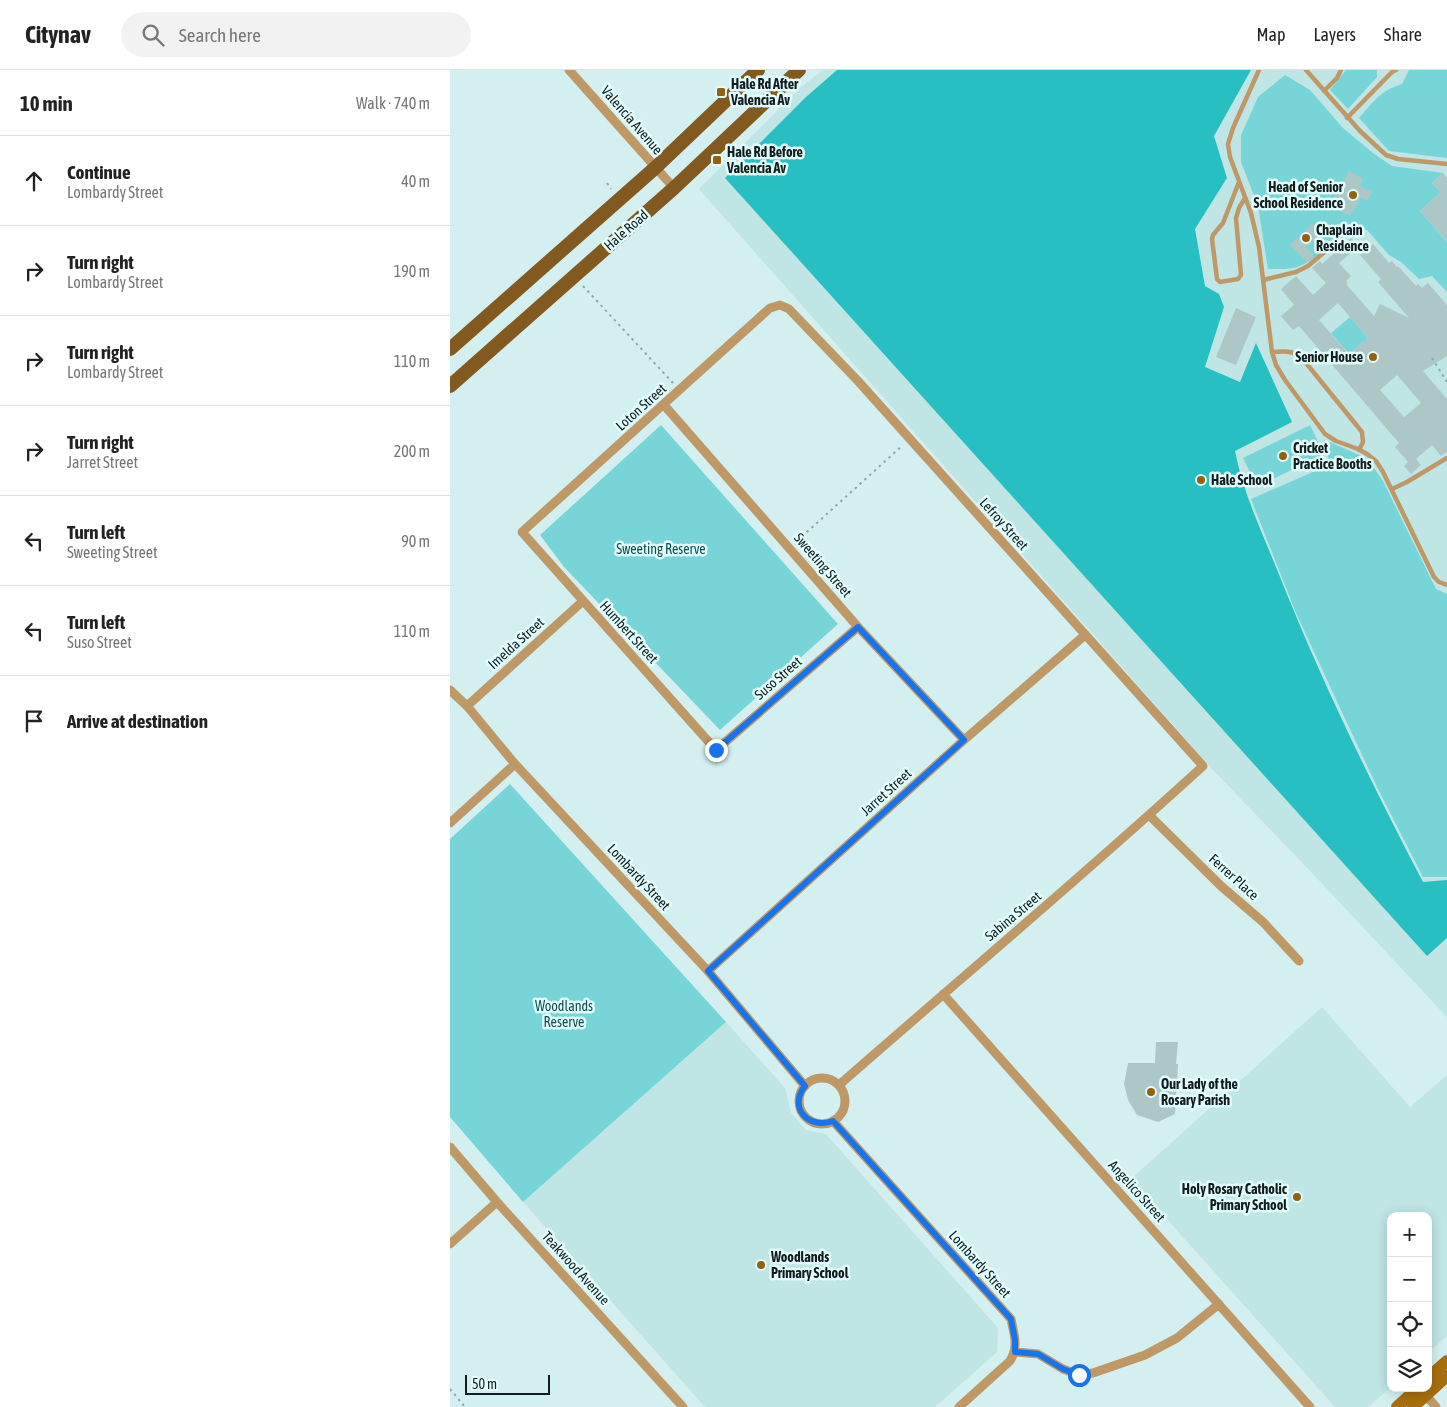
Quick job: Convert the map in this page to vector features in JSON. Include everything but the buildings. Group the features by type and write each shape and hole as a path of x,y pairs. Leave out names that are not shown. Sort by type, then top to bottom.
{"main road":[{"name":"Hale Road","path":"450,349 655,168 758,70"},
{"name":"Hale Road","path":"450,386 674,188 799,70"},
{"path":"1432,1374 1447,1361"},
{"path":"1397,1407 1418,1398 1447,1376"}],"street":[{"name":"Valencia Avenue","path":"569,70 674,188"},
{"name":"Loton Street","path":"522,532 770,308 780,305"},
{"name":"Lefroy Street","path":"780,305 789,309 858,381 1203,766"},
{"name":"Sweeting Street","path":"664,404 858,627 964,740"},
{"name":"Humbert Street","path":"522,532 716,750"},
{"name":"Imelda Street","path":"467,706 583,601"},
{"name":"Suso Street","path":"716,750 858,627"},
{"name":"Jarret Street","path":"708,971 964,740 1085,635"},
{"name":"Lombardy Street","path":"450,690 467,706 515,764 708,971 805,1086"},
{"path":"450,823 515,764"},
{"name":"Sabina Street","path":"839,1085 1057,897 1203,766"},
{"name":"Ferrer Place","path":"1149,815 1221,886 1263,922 1299,961"},
{"name":"Angelico Street","path":"943,994 1310,1407"},
{"path":"820,1078 828,1078 839,1085 843,1092 845,1105 842,1113 826,1124 818,1124 804,1116 799,1103 799,1096 805,1086 811,1080 820,1078"},
{"name":"Lombardy Street","path":"833,1121 1011,1319 1015,1352"},
{"name":"Teakwood Avenue","path":"450,1147 497,1202 683,1407"},
{"path":"450,1244 497,1202"},
{"path":"959,1407 1010,1361 1015,1352 1038,1354 1063,1369 1079,1375 1093,1373 1145,1355 1178,1338 1219,1304"},
{"path":"1418,1398 1436,1407"}],"lane":[{"path":"1259,70 1233,128 1228,144 1230,157 1251,213 1259,247 1272,352 1276,365 1284,380 1325,434 1336,442 1359,450 1376,461 1392,489 1434,576 1439,582 1447,585"},
{"path":"1306,70 1347,118 1386,155 1392,158 1447,164"},
{"path":"1324,91 1337,78 1341,70"},
{"path":"1347,118 1393,71"},
{"path":"1239,182 1223,223 1212,239 1217,279 1220,282 1238,279 1241,275 1236,218 1245,198"},
{"path":"1263,280 1296,272 1308,266 1342,238"},
{"path":"1272,352 1290,352 1302,358 1362,432 1362,442 1359,450"},
{"path":"1392,489 1447,458"}],"path":[{"path":"580,283 680,390"},
{"path":"1432,358 1447,382"},
{"path":"790,548 909,439"},
{"path":"450,1389 465,1407"}],"shaded area":[{"name":"Hale School","path":"823,70 1447,70 1447,1017 1213,770 699,189 801,87"},
{"path":"837,70 1251,70 1214,136 1227,178 1195,229 1205,286 1219,294 1224,307 1205,367 1240,382 1256,343 1292,422 1235,451 1238,467 1294,612 1346,729 1384,806 1423,882 1447,880 1447,938 1427,956 725,178 806,97"},
{"name":"Holy Rosary Catholic Primary School","path":"1322,1007 1410,1107 1447,1075 1447,1336 1432,1349 1432,1212 1387,1212 1387,1390 1368,1407 1335,1407 1131,1179"},
{"name":"Woodlands Primary School","path":"726,1022 785,1088 791,1113 806,1130 826,1134 998,1328 997,1352 935,1407 705,1407 523,1202"}],"green space":[{"path":"1346,70 1377,70 1377,77 1348,109 1330,90"},
{"path":"1409,70 1447,70 1447,158 1389,151 1359,118 1383,93 1402,84"},
{"path":"1285,75 1310,90 1343,128 1392,166 1443,173 1432,183 1441,192 1420,211 1447,242 1447,292 1432,276 1419,279 1401,262 1389,255 1367,230 1347,227 1319,254 1306,263 1293,268 1268,269 1258,206 1241,162 1241,135 1258,97"},
{"path":"1350,317 1368,338 1349,354 1331,333"},
{"name":"Sweeting Reserve","path":"661,425 838,624 720,730 564,567 540,535"},
{"name":"Cricket Practice Booths","path":"1310,425 1324,454 1257,487 1243,458"},
{"path":"1330,442 1368,459 1383,481 1436,589 1447,594 1447,877 1423,877 1378,789 1296,613 1251,499 1331,464 1323,445"},
{"name":"Woodlands Reserve","path":"510,784 726,1022 523,1202 450,1117 450,839"}],"place":[{"name":"Hale Rd After Valencia Av","path":"721,92"},
{"name":"Hale Rd Before Valencia Av","path":"717,160"},
{"name":"Head of Senior School Residence","path":"1353,195"},
{"name":"Chaplain Residence","path":"1306,238"},
{"name":"Senior House","path":"1373,357"},
{"name":"Cricket Practice Booths","path":"1283,456"},
{"name":"Hale School","path":"1201,480"},
{"name":"Our Lady of the Rosary Parish","path":"1151,1092"},
{"name":"Holy Rosary Catholic Primary School","path":"1297,1197"},
{"name":"Woodlands Primary School","path":"761,1265"}],"route":[{"path":"716,750 858,627 964,740 708,971 805,1086 799,1096 799,1103 804,1116 818,1124 826,1124 833,1121 1011,1319 1015,1352 1038,1354 1063,1369 1079,1375"}]}
